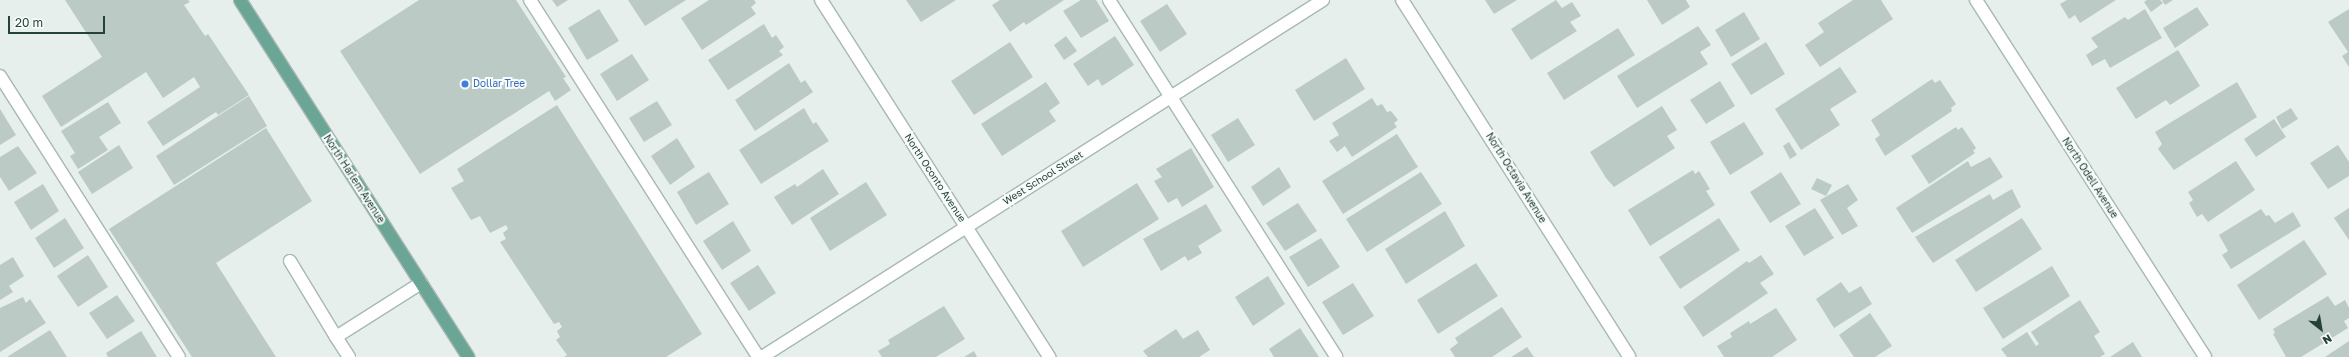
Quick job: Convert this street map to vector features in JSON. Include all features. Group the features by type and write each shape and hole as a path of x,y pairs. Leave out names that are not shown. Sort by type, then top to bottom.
{"main road":[{"name":"North Harlem Avenue","path":"240,0 468,357"}],"street":[{"path":"530,0 758,357"},
{"name":"North Oconto Avenue","path":"821,0 1049,357"},
{"path":"1109,0 1336,357"},
{"name":"West School Street","path":"762,357 1323,0"},
{"name":"North Octavia Avenue","path":"1402,0 1629,357"},
{"name":"North Odell Avenue","path":"1976,0 2205,357"},
{"path":"0,76 179,357"},
{"path":"290,261 349,357"},
{"path":"336,337 421,283"}],"building":[{"path":"65,0 188,0 190,2 184,5 205,36 208,34 249,95 218,115 216,112 163,146 147,122 200,87 194,77 163,98 146,72 61,127 42,96 102,57"},
{"name":"Dollar Tree","path":"419,0 516,0 566,77 563,78 571,90 555,101 549,91 420,174 340,51"},
{"path":"552,0 568,0 557,7"},
{"path":"628,0 686,0 645,26"},
{"path":"709,0 754,0 756,3 751,7 756,14 702,50 681,18"},
{"path":"906,0 956,0 921,22"},
{"path":"1000,0 1064,0 1026,25 1024,22 1010,32 992,5"},
{"path":"1081,0 1096,0 1109,21 1081,38 1063,11"},
{"path":"1485,0 1517,0 1494,14"},
{"path":"1556,0 1562,8 1572,2 1581,16 1570,22 1577,31 1531,60 1511,29"},
{"path":"1647,0 1686,0 1690,7 1662,25"},
{"path":"1853,0 1881,0 1893,19 1820,67 1805,45 1824,32 1818,23"},
{"path":"2067,0 2116,0 2080,23 2075,15 2069,19 2060,4"},
{"path":"2147,0 2160,0 2163,3 2151,12 2144,2"},
{"path":"2162,0 2173,0 2165,5"},
{"path":"1167,4 1187,34 1160,52 1140,21"},
{"path":"2197,7 2209,25 2175,48 2163,28"},
{"path":"599,9 619,41 587,60 568,28"},
{"path":"2145,9 2162,38 2110,68 2105,59 2092,66 2086,55 2098,47 2091,38 2125,17 2128,20"},
{"path":"2349,9 2349,67 2342,56 2348,52 2328,22"},
{"path":"1744,12 1760,39 1731,57 1715,30"},
{"path":"764,24 772,38 776,35 784,47 779,51 783,55 728,90 708,60"},
{"path":"1698,26 1711,45 1700,52 1708,64 1637,108 1617,76"},
{"path":"1618,28 1635,55 1564,100 1547,73"},
{"path":"1066,36 1077,51 1064,60 1054,45"},
{"path":"1115,36 1134,65 1102,86 1098,79 1088,86 1073,64"},
{"path":"1010,42 1033,77 974,115 951,81"},
{"path":"1766,42 1785,74 1751,95 1731,64"},
{"path":"2178,50 2200,86 2170,105 2166,100 2136,119 2116,88"},
{"path":"632,54 649,80 617,101 600,74"},
{"path":"1346,58 1365,89 1314,121 1295,90"},
{"path":"789,63 801,83 805,80 813,92 755,131 735,100"},
{"path":"1840,67 1857,92 1830,109 1840,125 1801,150 1775,109"},
{"path":"1932,79 1935,83 1940,80 1956,104 1951,108 1952,111 1885,156 1875,139 1880,135 1871,120"},
{"path":"1720,81 1735,106 1706,124 1690,100"},
{"path":"1046,82 1060,103 1049,111 1056,121 1002,156 981,124"},
{"path":"2237,82 2257,117 2174,170 2158,149 2162,144 2155,132"},
{"path":"249,96 267,126 174,185 156,156"},
{"path":"1372,98 1377,106 1382,104 1387,112 1391,111 1398,120 1394,123 1397,127 1352,157 1345,146 1337,152 1329,141 1339,135 1332,123"},
{"path":"657,101 672,125 644,142 629,118"},
{"path":"108,102 121,123 99,137 108,150 78,169 70,156 75,153 61,131"},
{"path":"557,105 702,334 666,357 564,357 567,355 556,340 560,337 557,331 562,327 559,322 554,324 500,242 506,239 503,233 508,229 506,225 490,233 480,216 471,220 451,188 464,181 457,169"},
{"path":"1662,106 1677,130 1667,136 1675,148 1614,187 1606,178 1590,152"},
{"path":"804,108 813,124 816,122 829,141 761,184 739,150"},
{"path":"2291,108 2298,119 2282,129 2276,117"},
{"path":"0,109 16,135 0,145"},
{"path":"1238,118 1255,145 1228,162 1211,135"},
{"path":"2274,119 2286,137 2256,157 2244,139"},
{"path":"1744,122 1764,154 1730,175 1710,142"},
{"path":"1956,127 1958,130 1962,127 1976,148 1973,151 1975,153 1929,184 1911,156"},
{"path":"266,128 312,201 216,263 276,357 192,357 109,229"},
{"path":"1397,134 1418,167 1343,214 1322,181"},
{"path":"677,138 695,167 670,185 651,156"},
{"path":"1789,142 1797,155 1790,159 1783,146"},
{"path":"119,145 133,168 92,194 78,172"},
{"path":"2338,145 2349,162 2349,176 2328,189 2310,163"},
{"path":"18,146 37,173 9,191 0,177 0,157"},
{"path":"1191,148 1214,187 1182,207 1177,198 1168,203 1154,181 1162,177 1156,169"},
{"path":"1990,157 2003,177 1912,233 1896,208 1968,161 1971,167"},
{"path":"2236,161 2255,190 2208,222 2202,214 2197,217 2189,203 2193,200 2188,192"},
{"path":"1279,167 1291,187 1263,206 1251,187"},
{"path":"823,169 839,194 792,225 774,197 795,184 797,187"},
{"path":"1693,170 1695,174 1699,171 1710,189 1706,191 1715,205 1650,246 1628,210"},
{"path":"709,172 729,204 696,225 677,192"},
{"path":"1421,172 1442,204 1367,252 1346,219"},
{"path":"1781,172 1801,204 1770,223 1750,192"},
{"path":"1817,178 1832,185 1826,196 1811,189"},
{"path":"866,182 887,215 830,251 810,218"},
{"path":"1137,183 1159,219 1083,267 1061,231"},
{"path":"43,184 59,211 31,230 14,202"},
{"path":"1848,184 1858,200 1847,208 1858,226 1842,235 1820,200"},
{"path":"2012,189 2021,207 1933,263 1915,237 1990,194 1993,200"},
{"path":"1298,203 1317,231 1285,251 1266,223"},
{"path":"1206,204 1222,231 1198,246 1202,253 1188,261 1185,256 1161,271 1143,239"},
{"path":"1815,208 1834,238 1804,256 1785,226"},
{"path":"2349,208 2349,240 2334,218"},
{"path":"2261,209 2266,216 2269,215 2275,223 2293,212 2301,226 2231,269 2222,255 2228,251 2219,235"},
{"path":"1445,211 1465,246 1406,284 1385,249"},
{"path":"65,218 84,248 54,268 35,238"},
{"path":"1719,218 1740,250 1680,289 1659,257"},
{"path":"2022,218 2042,249 1976,292 1955,260"},
{"path":"733,221 751,251 722,270 703,241"},
{"path":"1321,238 1340,267 1308,287 1289,257"},
{"path":"2304,240 2327,274 2259,320 2237,285"},
{"path":"88,255 108,287 78,307 57,276"},
{"path":"1761,255 1774,274 1760,283 1768,293 1703,337 1683,307 1747,261 1749,263"},
{"path":"13,257 24,276 9,286 13,292 0,300 0,265"},
{"path":"1476,263 1498,296 1438,334 1417,300"},
{"path":"758,265 776,293 749,311 730,283"},
{"path":"2052,266 2070,296 2003,339 1983,308"},
{"path":"1268,276 1285,304 1253,326 1235,297"},
{"path":"1841,282 1849,293 1861,286 1872,304 1834,328 1816,299"},
{"path":"1353,283 1374,316 1343,335 1322,302"},
{"path":"117,295 135,321 107,339 89,313"},
{"path":"2328,296 2335,306 2345,300 2349,308 2349,318 2344,321 2348,328 2301,357 2286,357 2273,334 2275,333 2273,329"},
{"path":"23,297 26,303 30,299 46,323 0,352 0,308"},
{"path":"2080,300 2100,332 2094,336 2105,354 2100,357 2007,357 2001,349 2027,332 2036,346 2039,344 2031,332"},
{"path":"944,306 965,339 936,357 882,357 878,351 890,344 888,340"},
{"path":"1502,307 1522,337 1492,357 1455,357 1450,349 1458,343 1455,338"},
{"path":"1776,308 1797,340 1772,357 1724,357 1717,346 1732,337 1730,333 1749,321 1750,324"},
{"path":"1870,313 1892,346 1875,357 1854,357 1839,335"},
{"path":"1300,328 1319,357 1274,357 1269,349"},
{"path":"1176,329 1183,339 1198,330 1210,350 1199,357 1148,357 1143,351"},
{"path":"50,330 67,357 7,357"},
{"path":"141,331 157,357 108,357 106,353"},
{"path":"2349,341 2349,357 2325,357"},
{"path":"2133,342 2142,357 2110,357"},
{"path":"1527,347 1534,357 1511,357"},
{"path":"974,351 977,357 964,357"}],"place":[{"name":"Dollar Tree","path":"465,84"}]}
